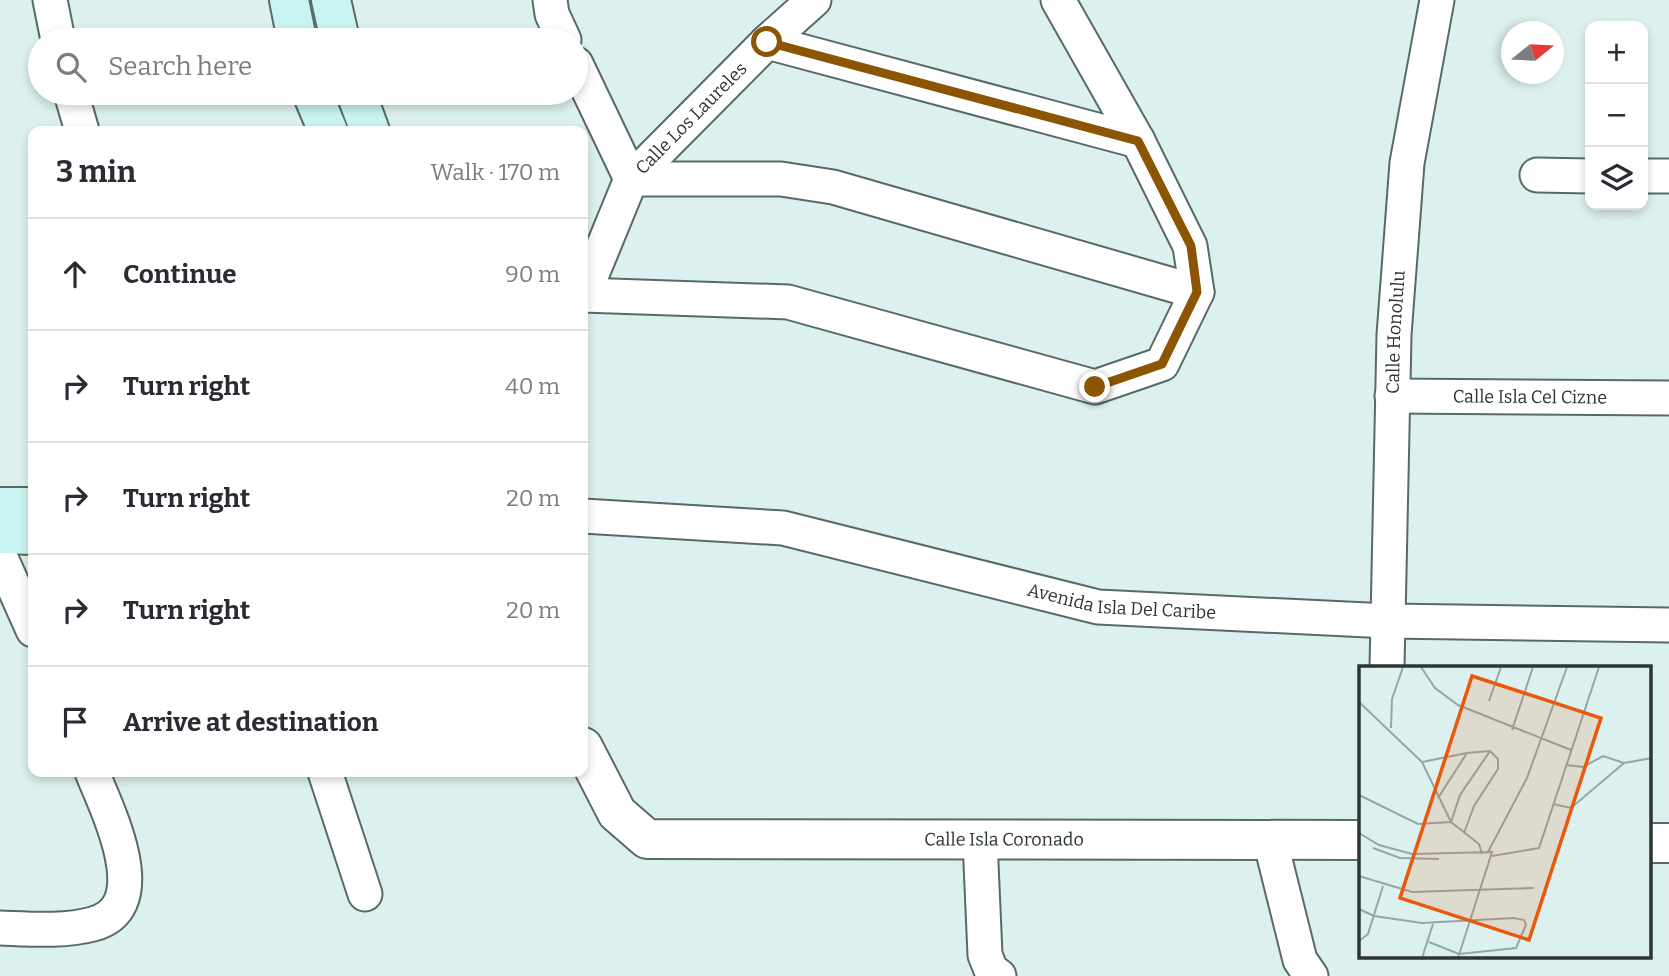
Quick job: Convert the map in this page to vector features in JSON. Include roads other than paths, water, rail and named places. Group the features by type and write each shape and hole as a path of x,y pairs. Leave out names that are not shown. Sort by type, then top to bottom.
{"main road":[{"path":"289,0 295,28"},
{"path":"331,0 337,28"},
{"path":"317,105 326,126"},
{"path":"360,105 368,126"},
{"path":"0,507 28,507"},
{"path":"0,534 28,535"}],"street":[{"path":"50,0 56,28"},
{"path":"550,0 552,14 558,28"},
{"name":"Calle Los Laureles","path":"631,179 767,42 814,0"},
{"path":"588,296 788,302 1095,387 1162,364 1197,292 1191,246 1138,141 1058,0"},
{"name":"Calle Honolulu","path":"1387,666 1392,396 1407,163 1437,0"},
{"path":"767,42 1138,141"},
{"path":"588,89 631,179 588,284"},
{"path":"74,105 81,126"},
{"path":"1537,175 1585,176"},
{"path":"1648,176 1669,176"},
{"path":"631,179 781,179 833,187 1197,292"},
{"name":"Calle Isla Cel Cizne","path":"1392,396 1669,398"},
{"name":"Avenida Isla Del Caribe","path":"588,516 783,528 1098,607 1388,621 1669,625"},
{"path":"0,556 28,619"},
{"name":"Calle Isla Coronado","path":"588,757 617,813 647,839 1359,840"},
{"path":"0,928 94,924 114,913 125,898 125,875 113,823 94,777"},
{"path":"327,777 365,894"},
{"path":"980,840 985,955 991,970 999,976"},
{"path":"1270,840 1300,960 1311,976"}]}
